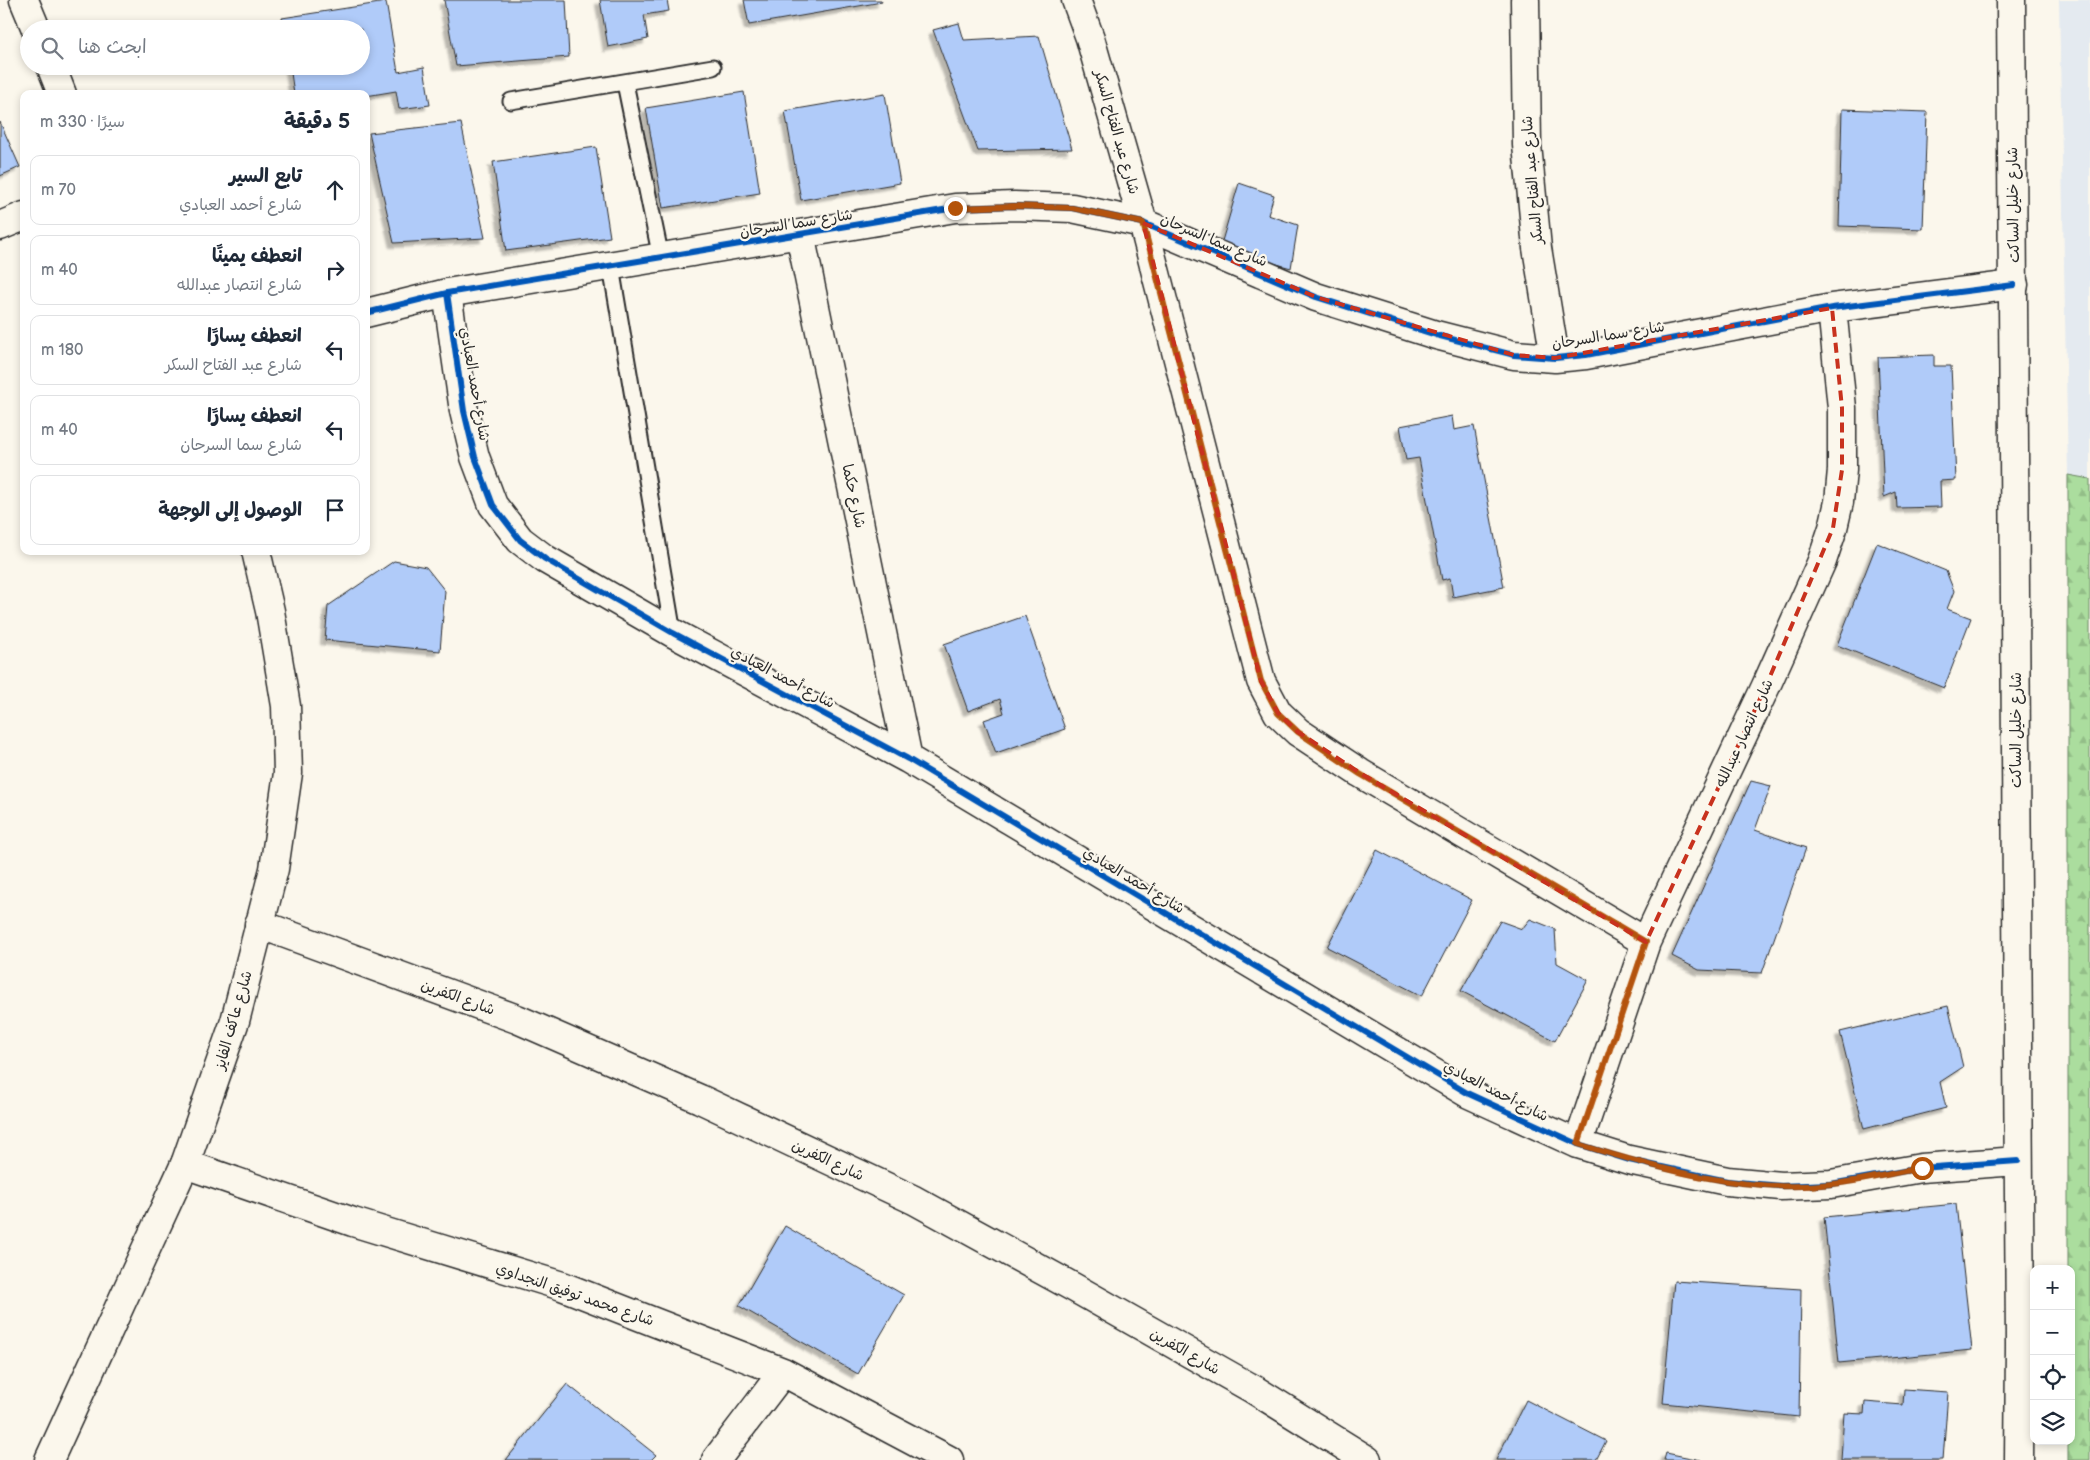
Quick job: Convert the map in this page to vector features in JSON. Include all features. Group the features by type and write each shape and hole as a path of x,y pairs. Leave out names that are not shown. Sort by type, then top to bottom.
{"street":[{"path":"24,0 32,20"},
{"name":"شارع عبد الفتاح السكر","path":"1076,0 1090,38 1143,223 1261,681 1278,713 1298,732 1360,774 1646,942"},
{"name":"شارع عبد الفتاح السكر","path":"1525,0 1527,145 1537,248 1555,358"},
{"name":"شارع خليل الساكت","path":"2011,0 2020,1345 2019,1460"},
{"path":"55,75 60,90"},
{"name":"شارع سما السرحان","path":"370,312 447,294 911,217 955,208 1014,206 1072,208 1143,223 1316,297 1436,335 1514,356 1555,358 1586,355 1832,308 2014,285"},
{"path":"0,226 20,218"},
{"name":"شارع حكما","path":"800,234 908,759"},
{"name":"شارع أحمد العبادي","path":"447,294 464,411 475,457 493,505 520,540 545,559 673,633 908,759 1469,1094 1578,1144 1629,1160 1726,1181 1782,1186 1831,1184 1922,1168 2018,1161"},
{"name":"شارع انتصار عبدالله","path":"1578,1144 1646,942 1766,686 1822,561 1833,528 1839,502 1842,470 1842,408 1832,308"},
{"name":"شارع عاكف الفايز","path":"55,1458 185,1164 236,1021 258,924 274,869 288,773 286,706 270,611 257,555"},
{"name":"شارع الكفرين","path":"258,924 517,1019 700,1099 914,1200 1074,1287 1244,1384 1367,1460"},
{"name":"شارع محمد توفيق النجداوي","path":"185,1164 353,1222 562,1286 783,1372 949,1460"},
{"path":"716,1460 783,1372"}],"lane":[{"path":"511,101 712,67"},
{"path":"626,83 662,258"},
{"path":"611,267 673,633"}],"highlighted area":[{"path":"1143,223 1316,297 1514,355 1555,358 1832,308 1842,408 1842,470 1833,528 1766,686 1646,942 1360,773 1298,732 1278,713 1261,681"}],"shaded area":[{"path":"2059,0 2090,0 2090,1460 2068,1460 2068,1445 2075,1445 2075,1265 2068,1265 2068,475"}],"green space":[{"path":"2068,475 2090,479 2090,1460 2068,1460 2068,1445 2075,1445 2075,1265 2068,1265"}],"building":[{"path":"444,0 566,0 569,57 456,66"},
{"path":"600,0 667,0 669,11 644,15 648,39 608,47"},
{"path":"744,0 881,0 882,2 749,25"},
{"path":"386,2 398,72 424,67 430,105 399,109 396,91 370,95 370,90 293,90 291,75 370,75 370,20 282,20 282,18"},
{"path":"959,23 964,40 1039,36 1072,149 978,151 933,30"},
{"path":"744,92 760,193 663,208 646,108"},
{"path":"885,94 900,183 801,200 785,111"},
{"path":"1842,109 1927,112 1923,229 1839,226"},
{"path":"0,122 20,167 0,176"},
{"path":"461,123 485,238 394,243 370,133"},
{"path":"596,147 610,237 506,251 493,162"},
{"path":"1239,183 1274,195 1268,215 1298,225 1291,268 1220,248"},
{"path":"1934,355 1934,366 1951,366 1956,480 1940,481 1941,507 1897,508 1896,492 1884,497 1878,357"},
{"path":"1452,416 1454,430 1474,426 1504,587 1453,597 1450,578 1442,580 1419,458 1406,460 1400,426"},
{"path":"1877,543 1946,571 1954,591 1947,609 1971,618 1944,688 1837,645"},
{"path":"394,561 426,567 445,591 440,651 325,640 328,606"},
{"path":"1025,616 1065,729 996,753 984,720 1004,713 1000,699 968,711 944,644"},
{"path":"1751,781 1771,786 1755,830 1806,848 1762,973 1699,970 1672,956"},
{"path":"1377,850 1472,900 1422,996 1327,947"},
{"path":"1530,919 1555,929 1557,963 1588,980 1555,1041 1461,991 1500,921 1522,929"},
{"path":"1948,1006 1963,1067 1940,1082 1946,1108 1864,1129 1840,1032"},
{"path":"1956,1204 1972,1350 1839,1363 1824,1217"},
{"path":"785,1226 904,1295 858,1374 739,1306"},
{"path":"1674,1281 1801,1289 1799,1417 1663,1403"},
{"path":"567,1384 656,1455 651,1460 506,1460"},
{"path":"1904,1389 1948,1392 1943,1460 1841,1460 1844,1413 1864,1414 1865,1402 1903,1405"},
{"path":"1526,1400 1606,1441 1596,1460 1496,1460"},
{"path":"1666,1453 1701,1460 1664,1460"}],"cycle path":[{"path":"370,312 447,293 955,208 1014,206 1072,208 1143,223 1316,297 1436,335 1514,355 1555,358 1586,355 1832,308 2014,285"},
{"path":"447,293 464,411 475,457 493,505 520,540 545,559 673,633 908,759 1469,1094 1578,1144 1629,1160 1727,1181 1781,1186 1831,1184 1921,1168 2018,1161"}],"route":[{"path":"955,208 1014,206 1072,208 1143,223 1203,462 1261,681 1278,713 1298,732 1360,774 1646,942 1578,1144 1629,1160 1726,1181 1782,1186 1831,1184 1922,1168"}]}
